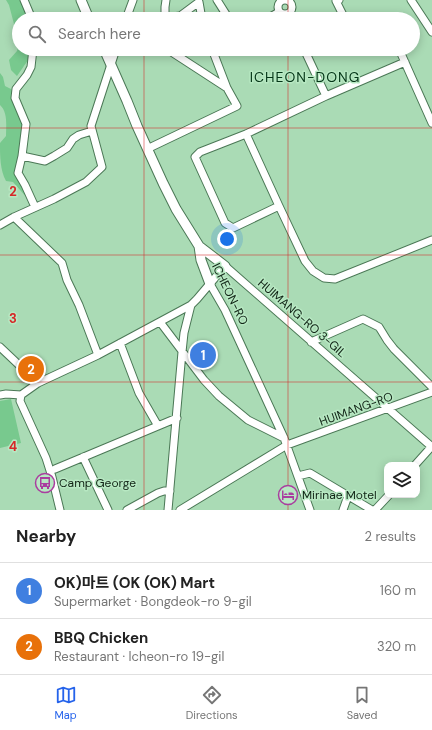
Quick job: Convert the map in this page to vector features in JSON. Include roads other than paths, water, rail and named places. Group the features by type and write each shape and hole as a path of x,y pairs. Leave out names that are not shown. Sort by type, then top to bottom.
{"main road":[{"path":"81,0 86,12"},
{"name":"ICHEON-RO","path":"107,56 176,209 199,246 201,260 210,284"},
{"name":"HUIMANG-RO 3-GIL","path":"199,246 225,266"}],"street":[{"path":"24,0 29,12"},
{"path":"129,12 133,0"},
{"path":"165,12 166,0"},
{"path":"216,0 225,12"},
{"path":"279,12 278,5 284,0 291,4 291,12"},
{"path":"339,0 336,1 342,12"},
{"path":"412,0 420,12"},
{"path":"185,12 199,2 201,12"},
{"path":"420,12 431,29"},
{"path":"32,56 31,67 27,75 16,89 15,98 26,124 22,156 18,173 35,207"},
{"path":"0,225 86,182 102,167 91,126 114,56"},
{"path":"180,56 227,88"},
{"path":"148,149 237,106 227,88 215,56"},
{"path":"307,56 326,96"},
{"path":"402,56 432,123"},
{"path":"279,206 233,228 226,223 195,157 200,152 246,134 326,96 405,62"},
{"path":"22,156 45,161 67,148 73,139 78,135 92,131"},
{"path":"246,134 305,261 313,272 324,278 335,280 432,240"},
{"path":"14,217 62,263 67,280 79,305 98,354"},
{"path":"0,395 21,395 38,384 191,305 225,266"},
{"name":"HUIMANG-RO 3-GIL","path":"225,266 432,446"},
{"name":"ICHEON-RO","path":"210,284 225,310 284,438 310,510"},
{"path":"168,510 182,352 191,305"},
{"path":"178,312 187,322"},
{"path":"311,342 362,319 379,327 394,348 432,387"},
{"path":"160,322 204,380 219,396 248,420 284,438"},
{"path":"120,343 140,393 158,426"},
{"path":"0,347 38,384"},
{"name":"HUIMANG-RO","path":"185,509 287,445 389,409 432,392"},
{"path":"21,395 20,401 46,458 60,510"},
{"path":"55,469 177,418"},
{"path":"418,462 432,446"},
{"path":"83,457 108,510"},
{"path":"298,476 310,473 372,510"},
{"path":"127,510 158,493 170,491"},
{"path":"343,510 348,496"},
{"path":"375,510 386,498"}],"place":[{"name":"OK)마트 (OK (OK) Mart","path":"203,355"},
{"name":"BBQ Chicken","path":"31,369"},
{"name":"Camp George","path":"45,483"},
{"name":"Mirinae Motel","path":"288,495"}],"district":[{"name":"ICHEON-DONG","path":"305,77"}]}
